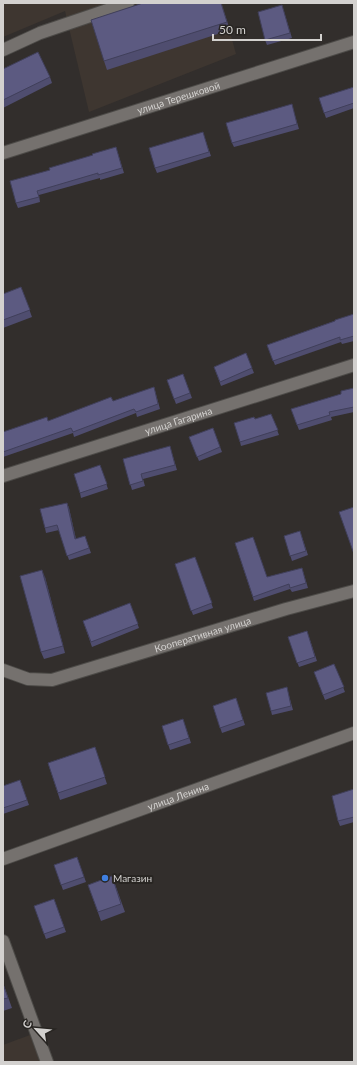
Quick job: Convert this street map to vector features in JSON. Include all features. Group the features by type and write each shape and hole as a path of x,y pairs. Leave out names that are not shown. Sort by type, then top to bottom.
{"street":[{"path":"3,50 40,33 128,3"},
{"name":"улица Терешковой","path":"3,153 354,42"},
{"name":"улица Гагарина","path":"3,476 354,365"},
{"name":"Кооперативная улица","path":"3,670 28,679 52,680 286,609 354,591"},
{"name":"улица Ленина","path":"3,859 354,733"},
{"path":"3,941 47,1062"}],"shaded area":[{"path":"3,3 222,3 236,54 89,112 65,11 3,37"},
{"path":"30,1035 40,1062 3,1062 3,1045"}],"building":[{"path":"143,3 221,3 227,22 104,61 91,20"},
{"path":"282,5 290,33 265,40 258,12"},
{"path":"38,52 50,77 3,100 3,69"},
{"path":"354,87 354,103 324,113 319,98"},
{"path":"292,104 297,124 232,143 226,123"},
{"path":"203,132 209,152 155,168 149,148"},
{"path":"116,147 122,168 98,175 98,173 37,191 39,197 16,203 10,181 50,170 49,168"},
{"path":"21,287 30,310 3,320 3,294"},
{"path":"354,314 354,336 340,340 340,337 273,361 267,345"},
{"path":"246,353 252,368 220,382 214,367"},
{"path":"183,374 190,393 174,399 167,380"},
{"path":"154,387 158,404 136,412 134,409 73,432 71,428 3,452 3,432 47,417 48,421 111,397 113,401"},
{"path":"354,388 354,407 329,412 330,415 297,425 291,409 341,394 341,391"},
{"path":"271,414 278,430 240,442 234,423"},
{"path":"213,428 220,447 197,457 189,437"},
{"path":"170,446 175,465 141,474 143,481 130,485 123,459"},
{"path":"100,465 107,484 80,493 74,474"},
{"path":"67,503 75,539 85,536 89,548 67,556 57,525 45,528 40,509"},
{"path":"354,507 354,554 339,512"},
{"path":"300,531 306,551 290,556 284,536"},
{"path":"253,537 267,577 302,568 306,583 290,588 289,584 253,597 235,543"},
{"path":"195,557 212,603 191,611 175,564"},
{"path":"42,570 63,646 41,652 20,576"},
{"path":"130,603 138,624 91,642 83,621"},
{"path":"307,631 315,657 297,663 288,637"},
{"path":"334,664 344,687 323,695 314,672"},
{"path":"287,687 291,706 271,711 266,693"},
{"path":"236,698 243,720 220,728 213,706"},
{"path":"183,719 189,738 168,745 162,726"},
{"path":"95,747 105,777 58,793 48,763"},
{"path":"20,780 27,800 3,808 3,786"},
{"path":"354,789 354,817 338,821 332,796"},
{"path":"77,857 84,877 61,885 54,865"},
{"path":"112,876 121,904 98,912 88,885"},
{"path":"54,899 64,927 44,934 34,906"},
{"path":"3,984 8,998 3,999"}],"place":[{"name":"Магазин","path":"105,878"}]}
